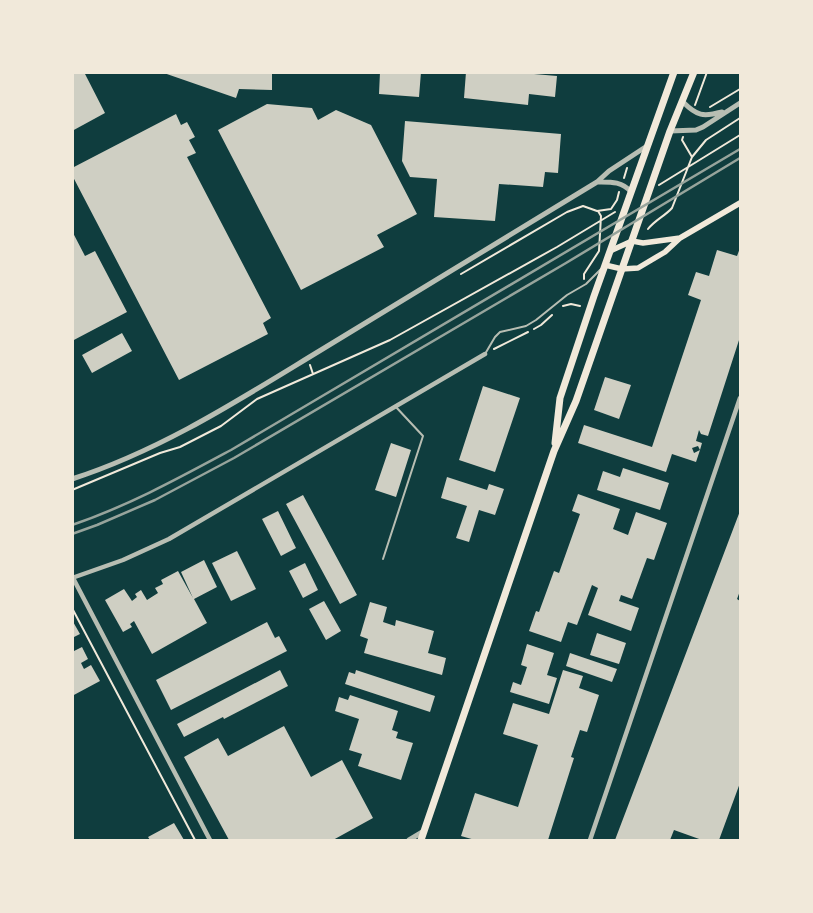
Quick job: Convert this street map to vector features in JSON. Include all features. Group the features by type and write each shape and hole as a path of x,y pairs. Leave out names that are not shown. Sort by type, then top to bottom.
{"main road":[{"path":"554,451 560,398 630,192 674,72"},
{"path":"421,840 554,451 576,401 670,131 694,72"},
{"path":"606,265 622,269 638,268 665,252 680,238 740,203"},
{"path":"610,251 632,241 643,243 680,238"}],"street":[{"path":"683,102 692,112 704,115 728,111"},
{"path":"670,131 696,130 740,103"},
{"path":"72,479 124,460 235,403 597,182 609,171 647,146"},
{"path":"597,182 622,184 630,192"},
{"path":"210,840 73,578 123,560 169,539 485,354"},
{"path":"590,840 740,398"},
{"path":"409,840 424,831"}],"lane":[{"path":"485,354 495,336 500,332 526,326 567,295 584,285 606,265"},
{"path":"383,559 423,436 395,406"}],"path":[{"path":"692,112 707,72"},
{"path":"706,109 740,89"},
{"path":"695,106 700,108"},
{"path":"648,229 655,220 666,215 672,208 692,157 706,140 740,118"},
{"path":"454,278 567,212 583,206 597,211 611,209 617,200 628,166"},
{"path":"584,285 584,274 599,251 601,216 597,211"},
{"path":"72,490 160,453 180,447 221,426 257,399 390,340 557,247"},
{"path":"313,360 310,365 313,374"},
{"path":"72,608 195,840"}],"building":[{"path":"72,72 84,72 105,113 72,131"},
{"path":"161,72 272,72 272,90 239,89 236,98"},
{"path":"380,72 421,72 419,97 379,94"},
{"path":"466,72 534,72 534,74 557,76 555,97 529,94 528,105 464,98"},
{"path":"267,104 312,108 318,120 336,110 371,125 417,214 377,235 384,247 301,290 218,130"},
{"path":"176,114 181,125 187,122 195,137 189,140 196,153 187,157 271,318 263,323 268,334 179,380 72,175 72,168"},
{"path":"405,121 561,134 558,173 545,172 543,187 499,184 495,221 434,217 437,179 410,177 402,161"},
{"path":"72,231 85,256 95,251 127,312 72,341"},
{"path":"740,248 740,337 708,436 701,434 699,430 696,441 702,443 700,450 696,462 672,454 666,472 578,443 584,425 652,447 701,300 688,295 696,272 709,276 717,250 737,256","holes":["698,446 700,450 694,453 692,448"]},
{"path":"122,333 132,351 92,373 82,355"},
{"path":"605,377 631,385 619,419 594,410"},
{"path":"483,386 520,398 495,472 459,460"},
{"path":"391,443 411,450 396,497 375,490"},
{"path":"623,468 669,483 660,510 597,490 603,471 620,477"},
{"path":"447,477 487,490 489,484 504,489 495,515 479,510 469,542 456,538 467,506 441,498"},
{"path":"578,494 620,509 613,529 628,535 636,512 667,523 654,560 647,558 632,599 621,595 619,601 639,608 631,631 588,615 598,588 592,585 577,625 568,622 561,642 529,631 536,611 539,612 554,571 559,573 580,514 572,511"},
{"path":"303,495 357,595 340,604 286,504"},
{"path":"278,511 296,548 281,556 262,519"},
{"path":"740,511 740,591 737,599 740,601 740,783 719,840 702,840 674,830 670,840 615,840"},
{"path":"237,551 256,589 231,601 212,563"},
{"path":"204,560 217,587 194,599 207,623 152,654 134,621 130,624 132,627 123,632 105,600 124,589 132,601 137,597 135,594 141,590 147,600 158,593 155,588 163,584 161,580 178,571 193,598 181,572"},
{"path":"305,563 318,590 303,598 289,571"},
{"path":"324,601 341,631 326,640 309,609"},
{"path":"370,602 387,607 383,622 395,626 396,620 434,631 428,653 446,658 442,675 364,653 368,639 360,636"},
{"path":"72,620 80,634 72,638"},
{"path":"267,622 275,638 279,636 287,651 171,710 156,680"},
{"path":"597,633 626,643 619,664 590,655"},
{"path":"527,644 554,653 547,675 557,678 549,704 510,692 513,682 521,685 527,667 521,665"},
{"path":"82,647 88,659 81,663 84,669 91,665 100,681 72,696 72,652"},
{"path":"570,653 617,669 612,682 566,666"},
{"path":"280,670 288,686 184,737 177,724"},
{"path":"356,670 435,696 430,712 345,684 349,672 355,674"},
{"path":"563,670 583,676 579,688 599,695 587,732 580,730 571,757 574,758 548,840 475,840 461,836 475,793 518,807 538,745 503,734 513,703 549,714"},
{"path":"350,695 398,711 392,730 398,732 396,738 413,743 401,780 358,766 362,754 349,750 359,719 335,711 339,697 348,700"},
{"path":"284,726 311,777 342,760 373,818 333,840 229,840 184,757 218,738 228,756"},
{"path":"174,823 184,840 150,840 148,837"}],"railway":[{"path":"72,525 133,500 231,450 740,149"},
{"path":"72,534 155,500 234,458 566,263 740,158"}]}
